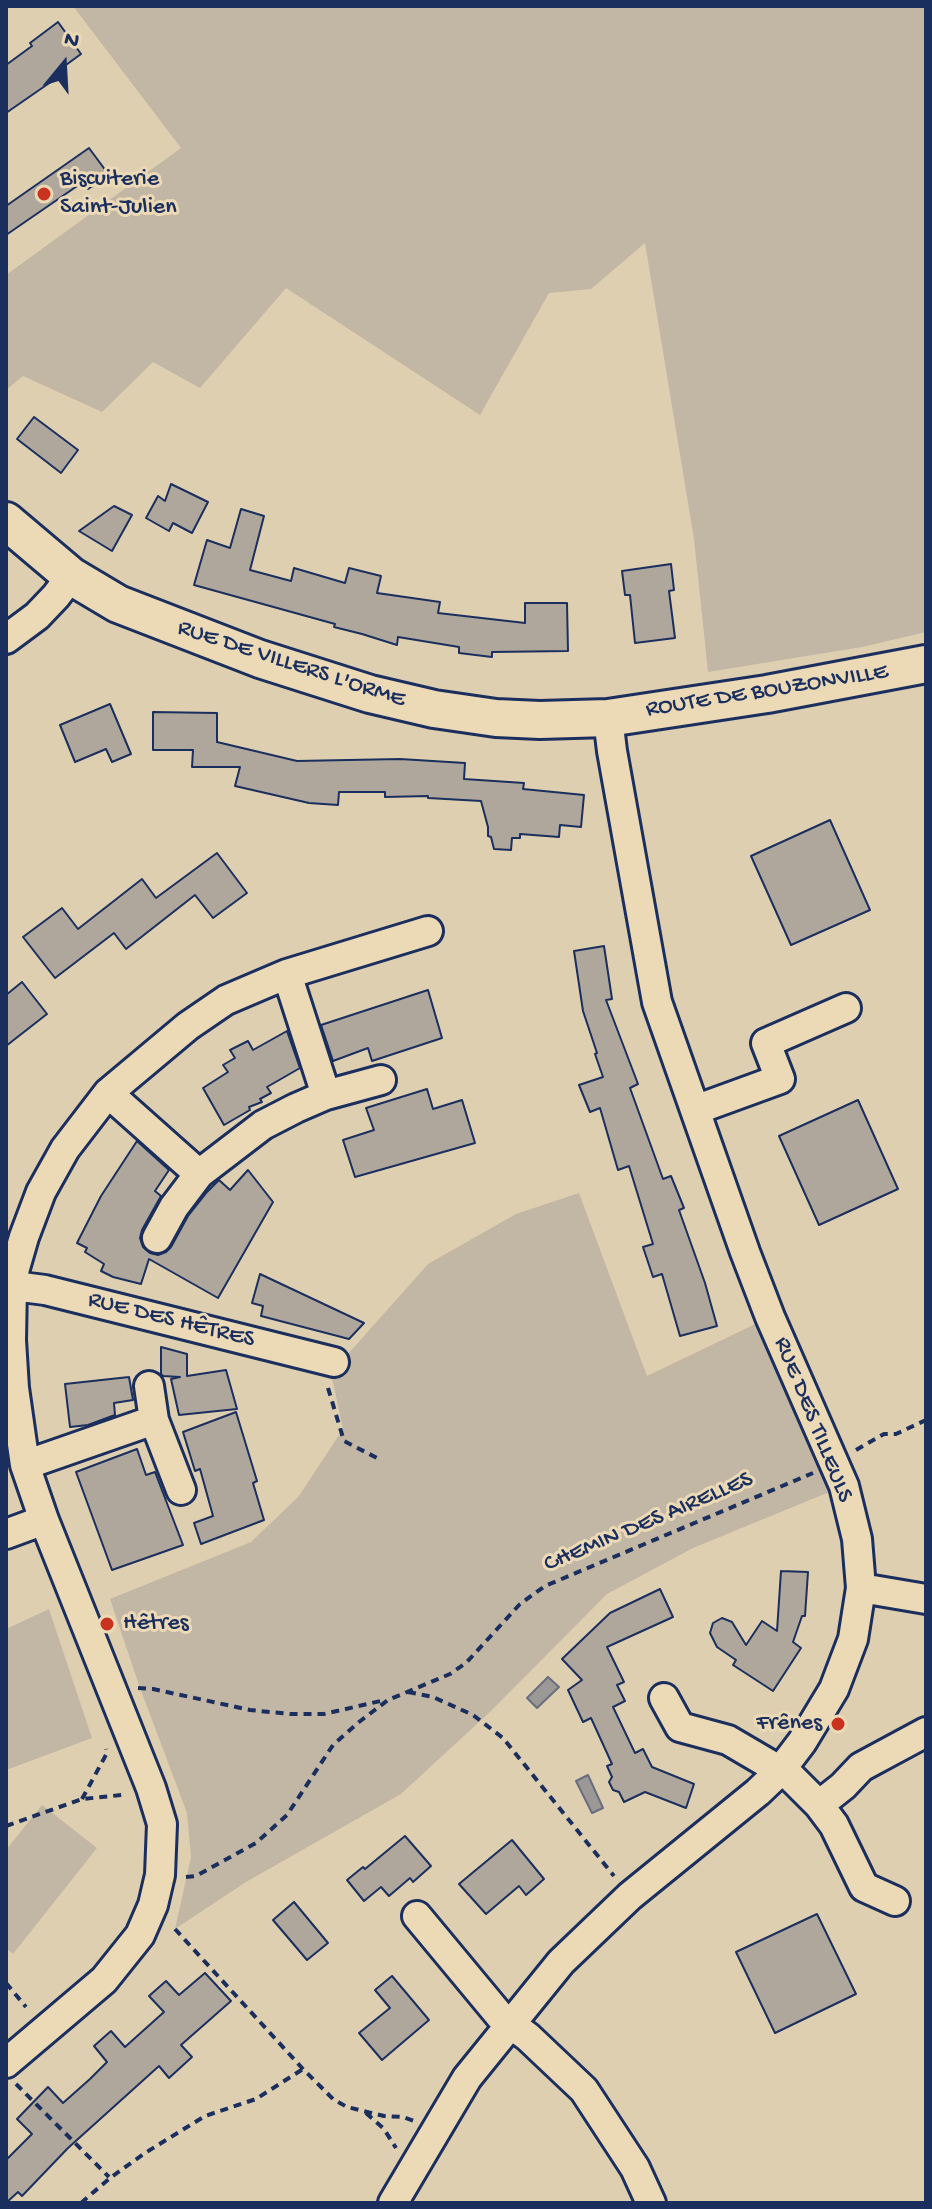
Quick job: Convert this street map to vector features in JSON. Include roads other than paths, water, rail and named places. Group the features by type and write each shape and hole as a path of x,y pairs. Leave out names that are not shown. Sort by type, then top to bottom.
{"main road":[{"name":"RUE DE VILLERS L'ORME","path":"6,521 71,576 118,604 249,655 370,694 434,709 496,718 608,718"},
{"name":"ROUTE DE BOUZONVILLE","path":"608,718 738,699 926,664"}],"street":[{"path":"6,639 37,616 71,576"},
{"name":"RUE DES TILLEULS","path":"393,2203 467,2078 561,1962 630,1896 780,1771 809,1732 834,1689 853,1639 861,1588 857,1539 844,1486 765,1304 657,1002 608,718"},
{"path":"9,2072 104,1980 140,1935 153,1905 160,1875 162,1824 151,1788 25,1465 14,1388 9,1285 24,1237 41,1192 65,1149 108,1093 188,1026 226,1000 287,974 428,931"},
{"path":"287,974 326,1095"},
{"path":"695,1110 780,1079 766,1043 846,1008"},
{"path":"157,1238 174,1207 199,1174 263,1125 326,1095 381,1080"},
{"path":"108,1093 199,1174"},
{"name":"RUE DES HÊTRES","path":"9,1285 60,1294 327,1360"},
{"path":"149,1386 154,1420 181,1490"},
{"path":"25,1465 154,1420"},
{"path":"6,1534 44,1520"},
{"path":"861,1588 926,1599"},
{"path":"664,1698 680,1727 728,1740 791,1777 834,1825 864,1887 895,1901"},
{"path":"819,1805 861,1767 926,1732"},
{"path":"417,1916 500,2016 528,2037 584,2090 635,2168 651,2203"}],"place":[{"name":"Biscuiterie Saint-Julien","path":"44,194"},
{"name":"Hêtres","path":"107,1624"},
{"name":"Frênes","path":"838,1724"}]}
